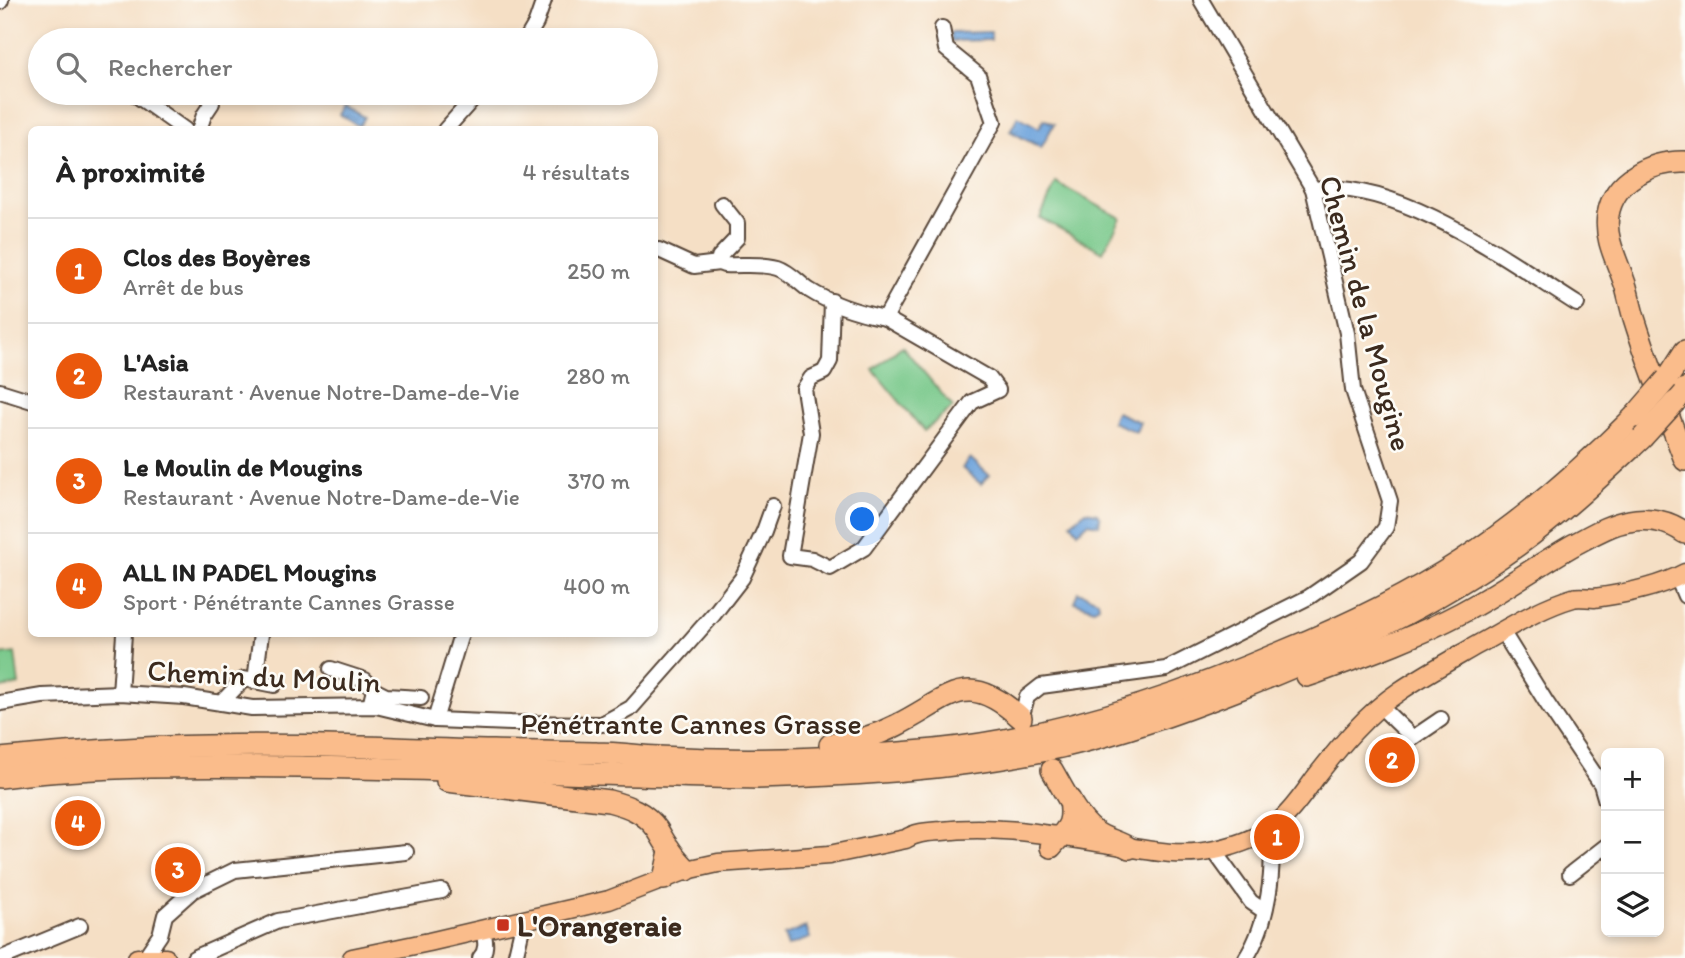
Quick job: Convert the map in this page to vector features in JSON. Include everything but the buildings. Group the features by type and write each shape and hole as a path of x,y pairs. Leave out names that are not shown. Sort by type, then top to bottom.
{"highway":[{"path":"1634,318 1617,294 1603,260 1596,235 1595,217 1598,203 1613,178 1636,160 1659,153 1685,150"},
{"path":"1685,162 1660,163 1642,170 1620,190 1612,202 1608,216 1611,244 1634,318 1685,460"},
{"path":"1676,390 1685,351"},
{"name":"Pénétrante Cannes Grasse","path":"0,777 82,770 223,766 745,778 897,772 1007,757 1062,746 1174,714 1327,653 1448,590 1520,544 1642,438 1676,390 1685,358"},
{"name":"Pénétrante Cannes Grasse","path":"0,759 70,752 209,746 323,746 742,759 829,757 939,749 1043,732 1157,700 1238,671 1389,603 1462,561 1529,512 1571,478 1634,417 1676,390"},
{"path":"1174,714 1284,685 1423,631 1462,613 1549,558 1612,526 1646,520 1671,524 1685,533"},
{"path":"600,753 824,745 857,741 897,725 948,695 962,690 990,695 1006,704 1021,718"},
{"path":"330,767 625,805 638,811 657,828 670,850 687,870"},
{"path":"1052,770 1090,828 1129,848"},
{"path":"1056,842 1068,827 1072,816 1070,800"},
{"path":"664,879 670,850"}],"main road":[{"path":"1056,842 1134,859 1183,863 1217,856 1255,838 1289,827 1383,709 1406,698 1505,636 1580,607 1591,598 1650,588 1681,575"},
{"path":"352,958 609,900 687,870 718,863 830,855 906,839 914,842 961,835 986,835 1217,856"},
{"path":"137,958 166,958"}],"street":[{"path":"533,28 544,0"},
{"name":"Chemin de la Mougine","path":"1021,718 1027,697 1041,686 1166,669 1309,597 1361,561 1386,527 1390,501 1353,390 1348,333 1313,189 1201,0"},
{"path":"885,318 995,122 978,75 946,49 942,28"},
{"path":"150,105 179,126"},
{"path":"200,126 211,105"},
{"path":"449,126 467,105"},
{"path":"1313,189 1331,187 1375,194 1437,218 1577,304"},
{"path":"719,262 719,257 737,238 737,223 722,204"},
{"path":"658,250 695,266 719,262 723,265 774,267 785,271 811,291 832,301 885,318 989,379 998,390 972,402 864,548 830,568 812,559 790,556 811,433 804,389 811,378 824,372 830,361 832,301"},
{"path":"0,391 28,400"},
{"name":"Chemin du Moulin","path":"0,703 42,696 120,694 184,697 252,708 376,706 435,720 602,724 631,708 714,614 742,578 773,506"},
{"path":"1681,575 1685,596"},
{"path":"1505,636 1601,784"},
{"path":"120,694 124,637"},
{"path":"255,681 261,637"},
{"path":"435,720 460,637"},
{"path":"331,669 365,680 374,690 386,695 421,698"},
{"path":"221,703 244,679 274,685"},
{"path":"370,706 374,690"},
{"path":"1383,709 1413,738 1441,719"},
{"path":"1246,958 1259,934 1264,911 1271,862 1270,835"},
{"path":"1570,874 1601,850"},
{"path":"145,957 160,935 166,915 192,891 235,870 405,852"},
{"path":"1217,856 1251,902 1264,911"},
{"path":"194,958 278,921 442,891"},
{"path":"515,958 524,920"},
{"path":"2,958 80,926"},
{"path":"480,958 485,953 486,945 483,929"}],"green space":[{"path":"1056,183 1121,218 1103,252 1040,218"},
{"path":"902,346 953,407 924,431 873,370"},
{"path":"15,653 19,685 0,688 0,655"}],"water":[{"path":"991,32 991,40 951,41 951,33"},
{"path":"345,106 365,117 359,126 340,115"},
{"path":"1018,116 1039,128 1044,119 1054,124 1041,148 1010,131"},
{"path":"1116,412 1140,422 1136,432 1112,422"},
{"path":"970,458 989,475 981,484 962,468"},
{"path":"1086,511 1097,513 1100,517 1099,525 1088,523 1078,532 1071,523"},
{"path":"1078,592 1098,600 1099,606 1094,609 1074,602"},
{"path":"806,927 810,938 788,946 784,935"}],"place":[{"name":"L'Asia","path":"1392,760"},
{"name":"ALL IN PADEL Mougins","path":"78,823"},
{"name":"Clos des Boyères","path":"1277,837"},
{"name":"Le Moulin de Mougins","path":"178,870"},
{"name":"L'Orangeraie","path":"503,925"}]}
